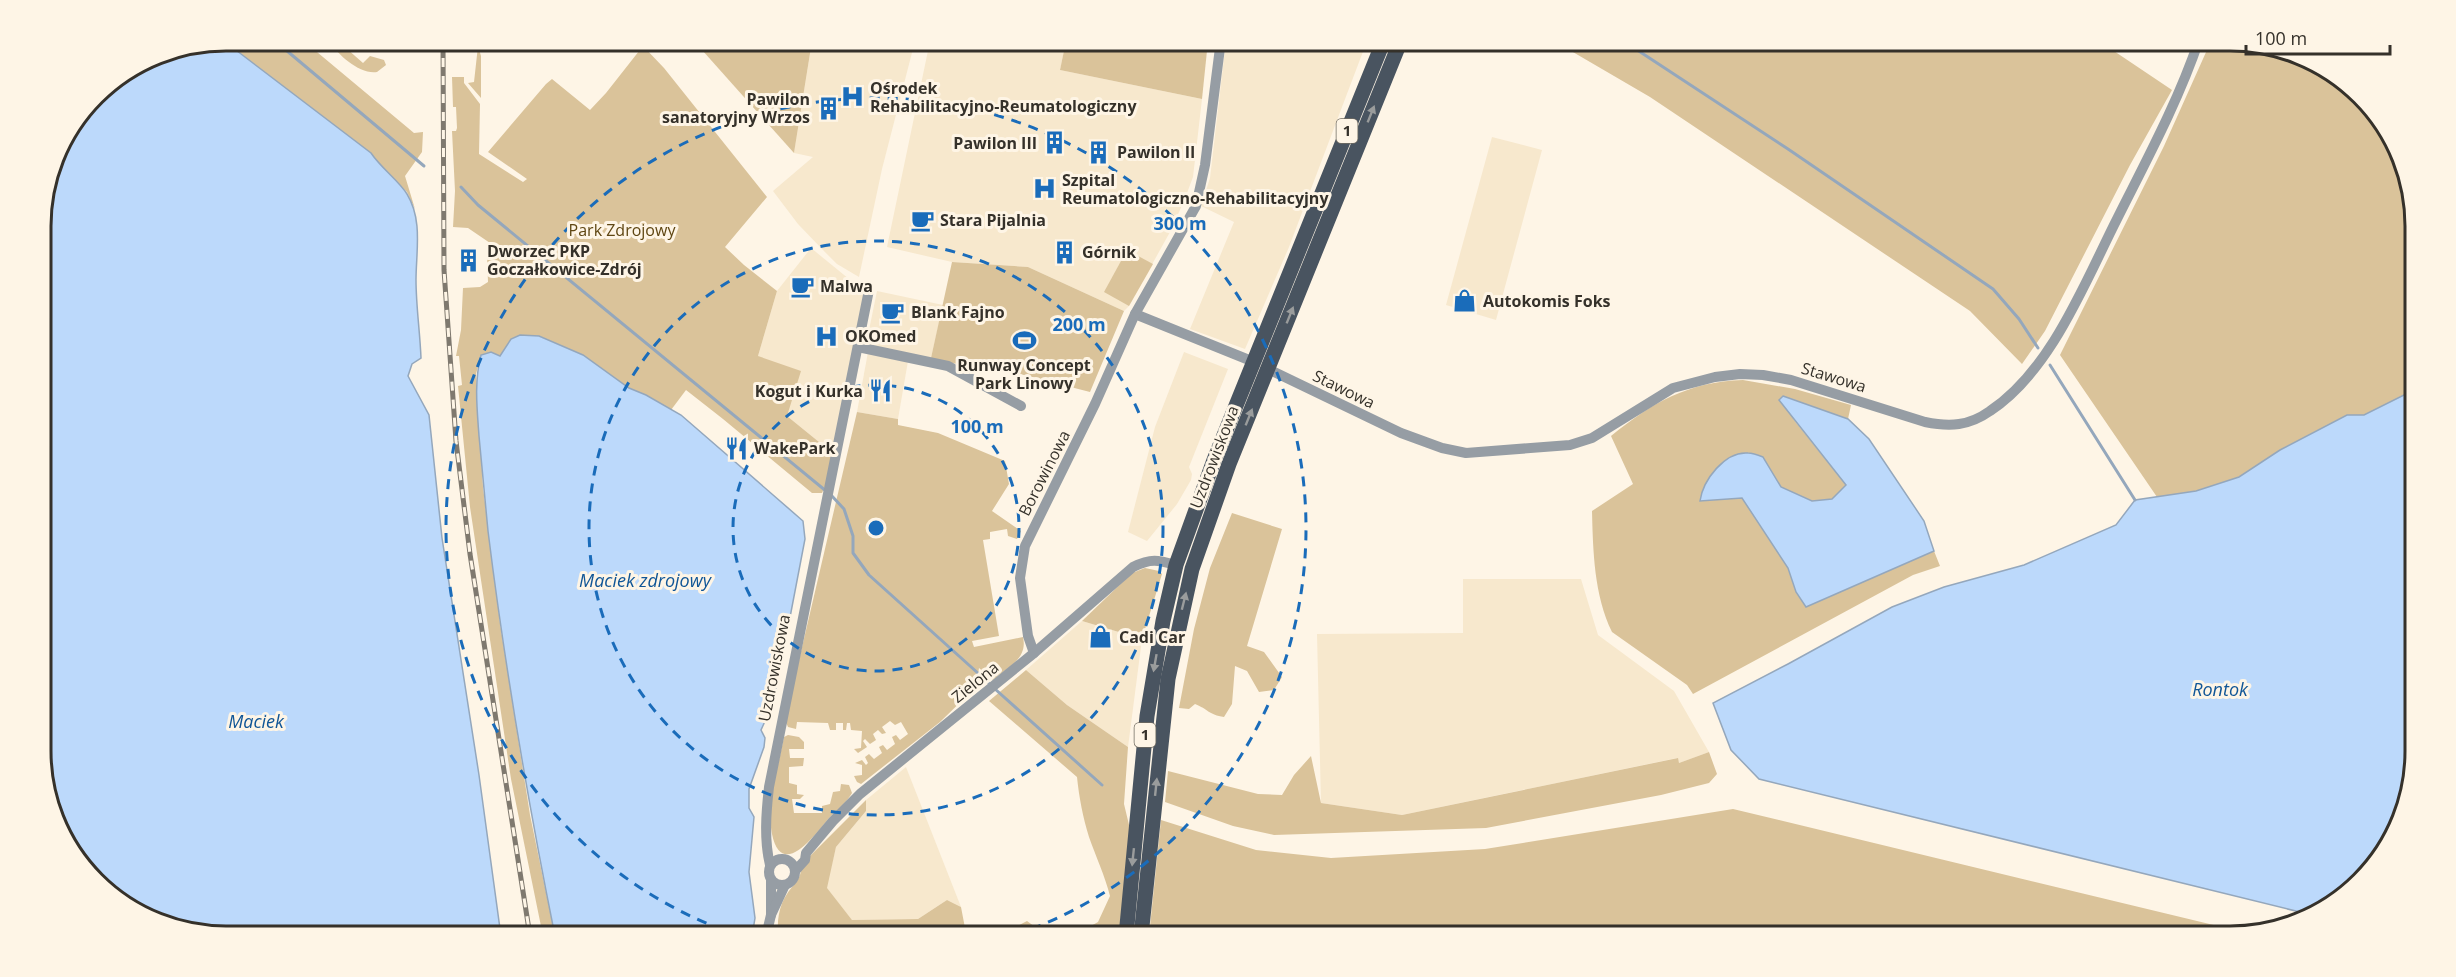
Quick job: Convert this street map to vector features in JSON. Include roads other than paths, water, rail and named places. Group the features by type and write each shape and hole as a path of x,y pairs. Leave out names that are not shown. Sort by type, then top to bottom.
{"main road":[{"name":"Uzdrowiskowa","path":"1127,926 1153,676 1176,565 1261,342 1380,51"},
{"name":"Uzdrowiskowa","path":"1143,926 1168,679 1185,597 1205,529 1397,51"},
{"path":"1261,342 1264,361 1268,369"}],"street":[{"name":"Borowinowa","path":"1034,653 1028,636 1020,578 1025,546 1091,413 1135,314 1183,230 1200,194 1220,51"},
{"name":"Stawowa","path":"1268,369 1401,433 1442,448 1466,453 1570,445 1592,438 1673,388 1714,377 1740,374 1791,380 1925,422 1943,426 1960,425 1991,411 2032,371 2054,342 2140,173 2189,70 2195,51"},
{"name":"Uzdrowiskowa","path":"779,861 768,842 765,814 769,787 869,290"},
{"path":"1135,314 1254,362"},
{"path":"858,347 948,366 1021,406"},
{"name":"Zielona","path":"795,871 804,860 806,853 849,804 1034,653 1133,567 1147,560 1160,560 1176,565"},
{"name":"Zielona","path":"779,861 806,853"},
{"path":"768,926 785,885 793,879 795,871 779,861 768,872 771,880 771,915"},
{"path":"771,880 779,885 785,885"}],"water":[{"name":"Maciek","path":"237,51 371,153 404,189 412,204 418,236 416,290 421,358 412,364 408,376 429,415 442,538 500,926 226,926 203,925 181,920 149,908 129,897 111,883 80,848 69,828 54,785 51,751 52,203 64,159 80,129 102,102 138,74 181,57 203,52"},
{"name":"Maciek zdrojowy","path":"520,335 539,336 583,355 629,388 681,415 803,521 805,539 778,680 772,706 761,730 765,738 764,747 749,789 749,808 754,817 749,872 755,918 754,926 553,926 526,785 502,633 488,531 477,415 477,385 481,355 491,352 500,356 511,339"},
{"name":"Rontok","path":"2405,394 2404,774 2396,807 2387,828 2369,858 2337,890 2307,908 2298,912 1759,779 1731,750 1713,703 1892,607 1944,587 2024,565 2116,525 2135,500 2196,491 2239,477 2280,450 2347,415 2364,415"},
{"path":"1783,396 1848,419 1869,439 1924,521 1934,551 1806,607 1796,592 1788,568 1742,498 1700,501 1706,484 1716,468 1739,454 1752,453 1763,457 1781,487 1812,501 1832,499 1846,485 1779,400"}],"waterway":[{"path":"287,51 424,166"},
{"path":"1639,51 1788,149 1993,289 2019,319 2038,348"},
{"path":"461,187 478,205 826,491"},
{"path":"2050,365 2135,500"},
{"path":"831,495 844,509 853,536 853,553 869,575 990,684"},
{"path":"995,689 1102,785"}],"railway":[{"path":"443,51 444,270 456,441 470,554 528,926"}],"place":[{"name":"Ośrodek Rehabilitacyjno-Reumatologiczny","path":"852,97"},
{"name":"Pawilon sanatoryjny Wrzos","path":"828,108"},
{"name":"Pawilon III","path":"1055,143"},
{"name":"Pawilon II","path":"1099,152"},
{"name":"Szpital Reumatologiczno-Rehabilitacyjny","path":"1044,189"},
{"name":"Stara Pijalnia","path":"922,220"},
{"name":"Górnik","path":"1064,252"},
{"name":"Dworzec PKP Goczałkowice-Zdrój","path":"469,260"},
{"name":"Malwa","path":"802,286"},
{"name":"Autokomis Foks","path":"1465,301"},
{"name":"Blank Fajno","path":"893,312"},
{"name":"OKOmed","path":"827,336"},
{"name":"Runway Concept Park Linowy","path":"1024,340"},
{"name":"Kogut i Kurka","path":"881,391"},
{"name":"WakePark","path":"736,448"},
{"name":"Cadi Car","path":"1101,637"}],"park label":[{"name":"Park Zdrojowy","path":"622,230"}]}
